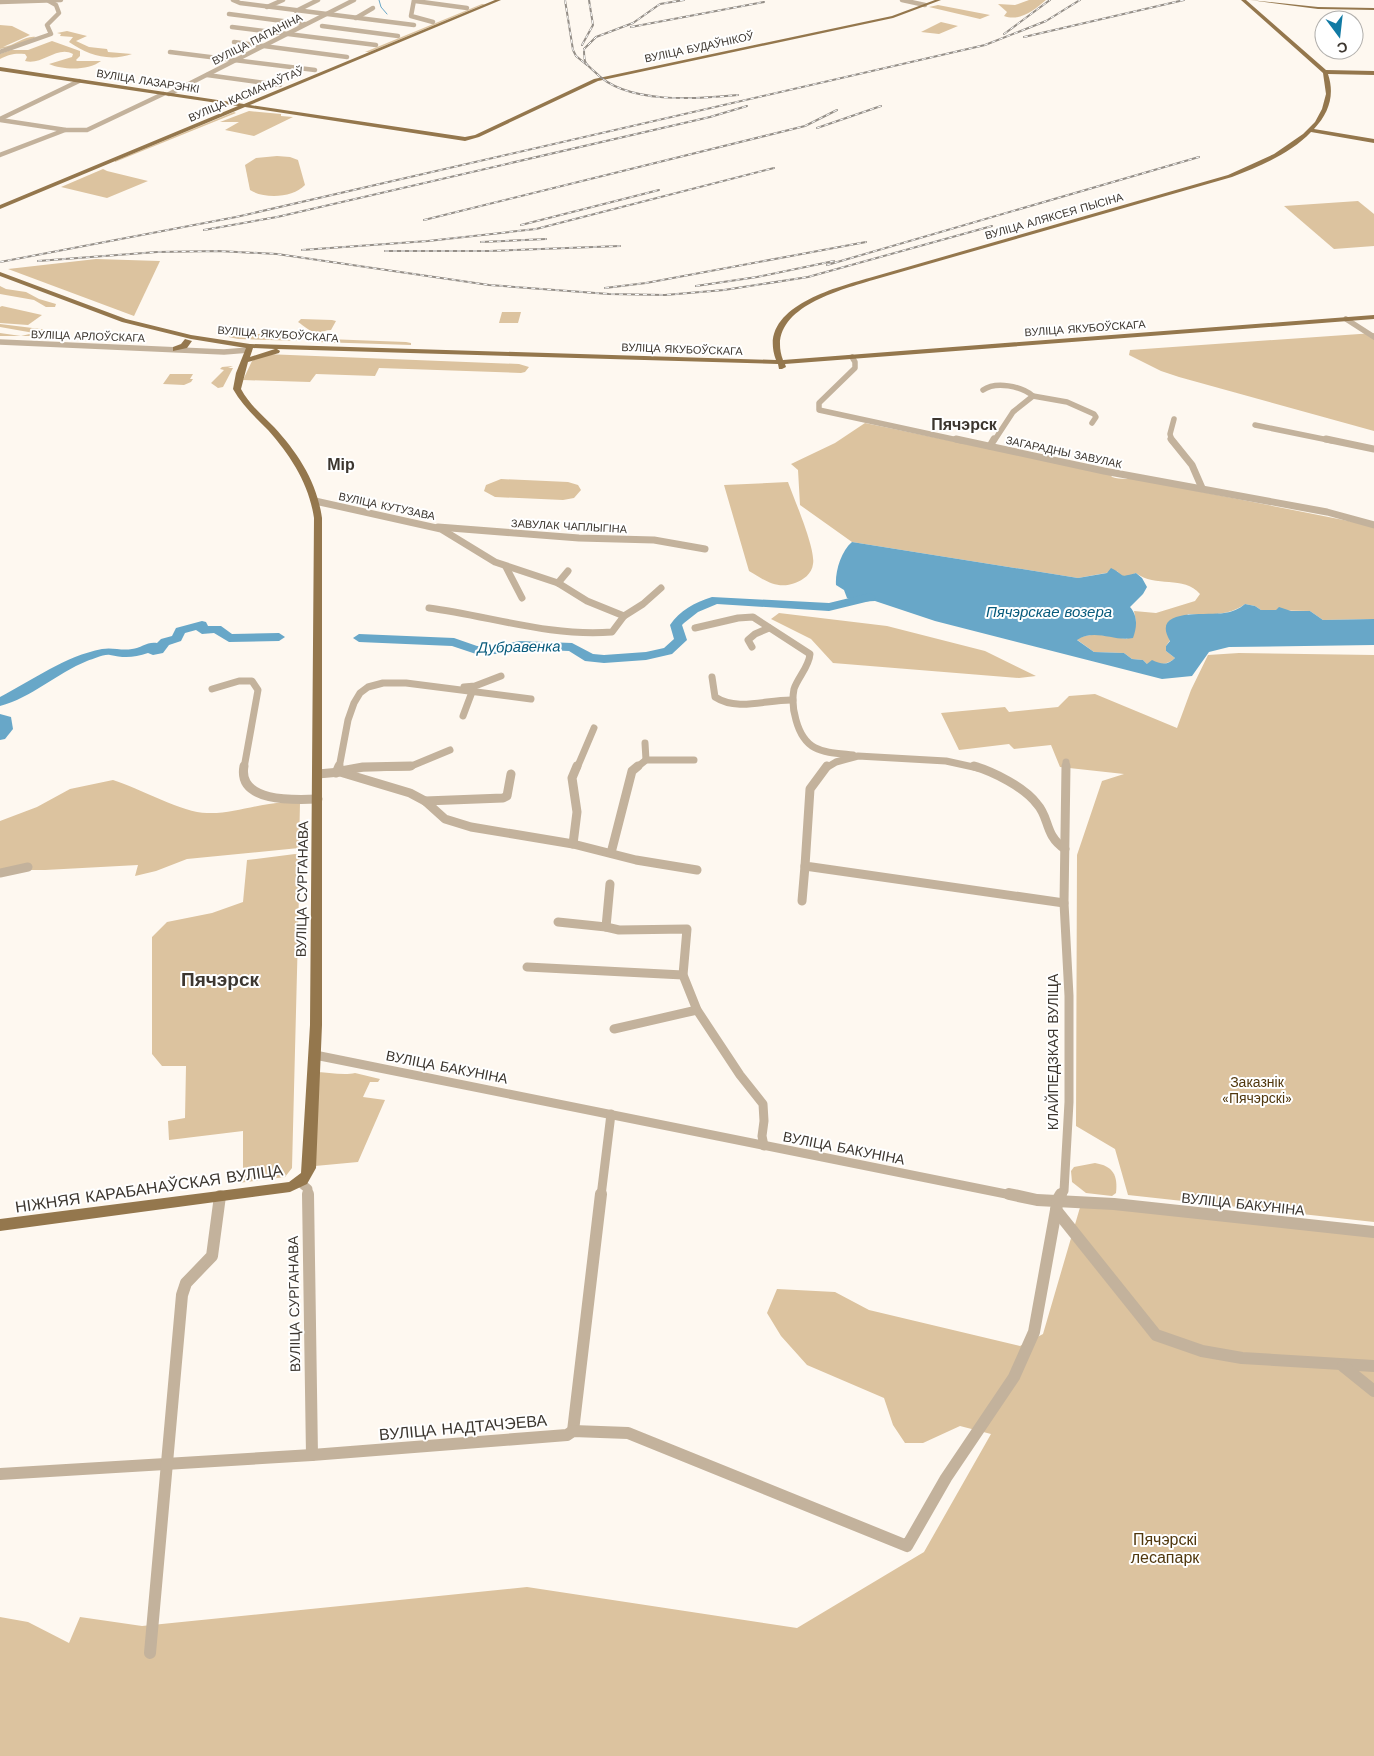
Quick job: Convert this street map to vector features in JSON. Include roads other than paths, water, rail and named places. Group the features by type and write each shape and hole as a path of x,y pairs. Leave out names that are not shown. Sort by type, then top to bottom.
{"main road":[{"name":"ВУЛІЦА КАСМАНАЎТАЎ","path":"0,201 234,105 398,34 487,1 499,0"},
{"name":"ВУЛІЦА БУДАЎНІКОЎ","path":"471,138 590,81 891,17 939,0"},
{"path":"1243,1 1253,0 1318,8 1374,8"},
{"path":"1267,0 1318,6 1374,8"},
{"name":"ВУЛІЦА КАСМАНАЎТАЎ","path":"0,207 370,53 487,1"},
{"path":"1243,1 1325,72 1374,73"},
{"path":"362,51 370,53"},
{"path":"348,57 358,58"},
{"name":"ВУЛІЦА ЛАЗАРЭНКІ","path":"0,69 442,136 471,138"},
{"name":"ВУЛІЦА АЛЯКСЕЯ ПЫСІНА","path":"782,364 777,349 782,325 802,305 815,298 871,279 1223,179 1264,162 1311,130 1322,116 1328,103 1328,82 1325,72"},
{"path":"1311,130 1374,141"},
{"name":"ВУЛІЦА ЯКУБОЎСКАГА","path":"2,277 120,324 248,352 276,351 745,368 1349,322 1374,322"},
{"name":"ВУЛІЦА ЯКУБОЎСКАГА","path":"1349,322 1374,317"},
{"path":"176,349 184,346 189,339"},
{"name":"ВУЛІЦА ЯКУБОЎСКАГА","path":"189,339 248,352 442,354 782,364"},
{"path":"229,348 248,352"},
{"name":"ВУЛІЦА СУРГАНАВА","path":"248,352 240,373 237,389 248,406 292,454 300,466 315,501 318,518 316,687 318,799 314,1055 309,1168 307,1176 301,1183"},
{"name":"НІЖНЯЯ КАРАБАНАЎСКАЯ ВУЛІЦА","path":"0,1226 290,1187 301,1183"}],"street":[{"path":"0,2 49,2 61,0"},
{"path":"233,0 240,3 414,26"},
{"path":"268,7 283,0"},
{"path":"296,11 318,0"},
{"name":"ВУЛІЦА ПАПАНІНА","path":"66,130 91,130 354,0"},
{"path":"433,22 411,16 414,0 468,8"},
{"path":"902,0 925,5"},
{"path":"0,52 51,34 47,25 59,12 56,5 49,2"},
{"path":"356,18 374,8"},
{"path":"229,14 306,24"},
{"path":"314,29 341,17"},
{"path":"406,29 426,20"},
{"path":"322,26 391,35 398,34"},
{"path":"232,27 376,45"},
{"path":"300,36 307,32"},
{"path":"234,42 348,57"},
{"path":"170,52 316,70"},
{"path":"206,74 280,85"},
{"path":"0,119 79,81"},
{"path":"0,119 66,130"},
{"path":"0,156 66,130"},
{"path":"1349,322 1374,337"},
{"name":"ВУЛІЦА АРЛОЎСКАГА","path":"0,342 237,351"},
{"name":"ЗАГАРАДНЫ ЗАВУЛАК","path":"854,360 855,368 819,402 819,410 1104,471 1327,512 1374,524"},
{"path":"983,390 991,386 1021,389 1031,393 1033,396 1068,402 1094,414 1096,417 1092,423"},
{"path":"990,446 1012,411 1033,396"},
{"path":"1174,419 1170,431 1171,441 1192,464 1202,488"},
{"path":"1255,425 1374,449"},
{"name":"ВУЛІЦА КУТУЗАВА","path":"315,501 441,529 506,567 532,573 558,583 587,600 624,616"},
{"name":"ЗАВУЛАК ЧАПЛЫГІНА","path":"431,526 579,538 654,540 705,549"},
{"path":"506,567 522,598"},
{"path":"558,583 568,571"},
{"path":"428,608 468,613 536,628 589,634 612,632 624,616 643,604 661,588"},
{"path":"695,628 753,617 810,654 809,662 796,685 793,708 802,741 812,748 858,756 946,761 990,771 1018,788 1038,804 1050,834 1065,849"},
{"path":"752,647 748,640 755,634 769,628"},
{"path":"429,686 438,684 474,686 501,676"},
{"path":"712,677 716,697 730,705 783,699 793,700"},
{"path":"212,689 239,681 252,681 258,690 243,772 247,786 255,792 268,796 318,799"},
{"path":"336,772 339,767 348,720 354,703 360,693 368,687 383,683 429,686 531,699"},
{"path":"463,716 472,692"},
{"path":"573,844 577,812 572,778 594,728"},
{"path":"646,743 646,760"},
{"path":"318,774 363,767 409,767 450,750"},
{"path":"822,751 826,767"},
{"path":"802,901 810,789 826,767 858,756"},
{"path":"610,853 632,771 646,760 694,760"},
{"name":"КЛАЙПЕДЗКАЯ ВУЛІЦА","path":"907,1546 946,1478 1014,1377 1034,1332 1057,1204 1064,1191 1070,1102 1069,996 1064,902 1066,762"},
{"path":"336,772 358,776 410,792 424,801 444,819 471,827 573,844 636,860 697,870"},
{"path":"424,801 504,798 507,796 511,774"},
{"path":"805,866 1064,902"},
{"path":"0,873 28,867"},
{"path":"606,927 610,884"},
{"path":"558,922 619,930 686,929 683,975 697,1010 740,1075 763,1104 762,1136 764,1146"},
{"path":"527,967 683,975"},
{"path":"614,1029 697,1010"},
{"name":"ВУЛІЦА БАКУНІНА","path":"314,1055 1057,1204 1114,1204 1374,1232"},
{"path":"573,1431 611,1114"},
{"name":"ВУЛІЦА СУРГАНАВА","path":"301,1183 308,1189 312,1456"},
{"path":"150,1653 182,1295 186,1283 212,1256 220,1196"},
{"path":"1057,1204 1092,1257 1156,1335 1202,1351 1242,1358 1343,1366 1374,1366"},
{"path":"1343,1366 1374,1392"},
{"name":"ВУЛІЦА НАДТАЧЭЕВА","path":"0,1474 312,1456 567,1435 573,1431 628,1433 907,1546"}],"water":[{"name":"Пячэрскае возера","path":"852,542 1078,578 1107,573 1111,568 1124,576 1136,573 1142,578 1147,587 1130,607 1136,622 1133,638 1091,635 1077,640 1094,652 1124,653 1132,659 1143,660 1147,664 1152,660 1167,663 1175,658 1166,651 1166,646 1170,641 1166,630 1167,623 1174,618 1183,615 1227,613 1245,604 1255,606 1261,610 1276,610 1279,607 1291,611 1310,611 1323,620 1374,619 1374,645 1229,647 1209,652 1192,676 1162,679 935,621 875,601 856,602 847,598 844,590 836,585 840,562"}],"waterway":[{"path":"379,0 381,7 387,14"},
{"name":"Дубравенка","path":"359,638 454,642 476,650 496,650 519,645 572,647 590,658 604,659 646,656 668,651 681,640 676,625 679,620 693,609 716,600 829,607 870,597"},
{"name":"Дубравенка","path":"0,702 79,660 115,651 116,654 135,653 153,646 153,651 159,650 165,642 177,638 180,631 202,625 202,630 217,629 229,638 279,637"},
{"name":"Дубравенка","path":"0,718 6,720 6,729 0,736"}],"railway":[{"path":"565,0 573,50 576,56 587,65"},
{"path":"582,45 593,25 589,0"},
{"path":"684,0 660,4 633,23 596,37 584,49 586,62 608,83 643,95 683,98 738,95"},
{"path":"1004,34 1050,0"},
{"path":"0,262 236,217 985,45 1046,21 1080,0"},
{"path":"1024,37 1184,0"},
{"path":"631,27 764,2"},
{"path":"204,230 277,217 710,117 747,106"},
{"path":"817,128 881,106"},
{"path":"424,220 805,126 837,110"},
{"path":"827,265 1199,157"},
{"path":"302,250 428,241 536,229 774,168"},
{"path":"521,225 659,190"},
{"path":"38,261 157,252 218,251 277,254 489,285 609,294 665,295 724,290 808,277 992,226"},
{"path":"481,242 546,239"},
{"path":"605,288 646,283 866,242"},
{"path":"385,251 489,251 620,246"},
{"path":"696,286 757,277 834,261"}],"district":[{"name":"Пячэрск","path":"964,424"},
{"name":"Мір","path":"341,464"},
{"name":"Пячэрск","path":"220,979"}],"park label":[{"name":"Заказнік «Пячэрскі»","path":"1257,1090"},
{"name":"Пячэрскі лесапарк","path":"1165,1548"}]}
